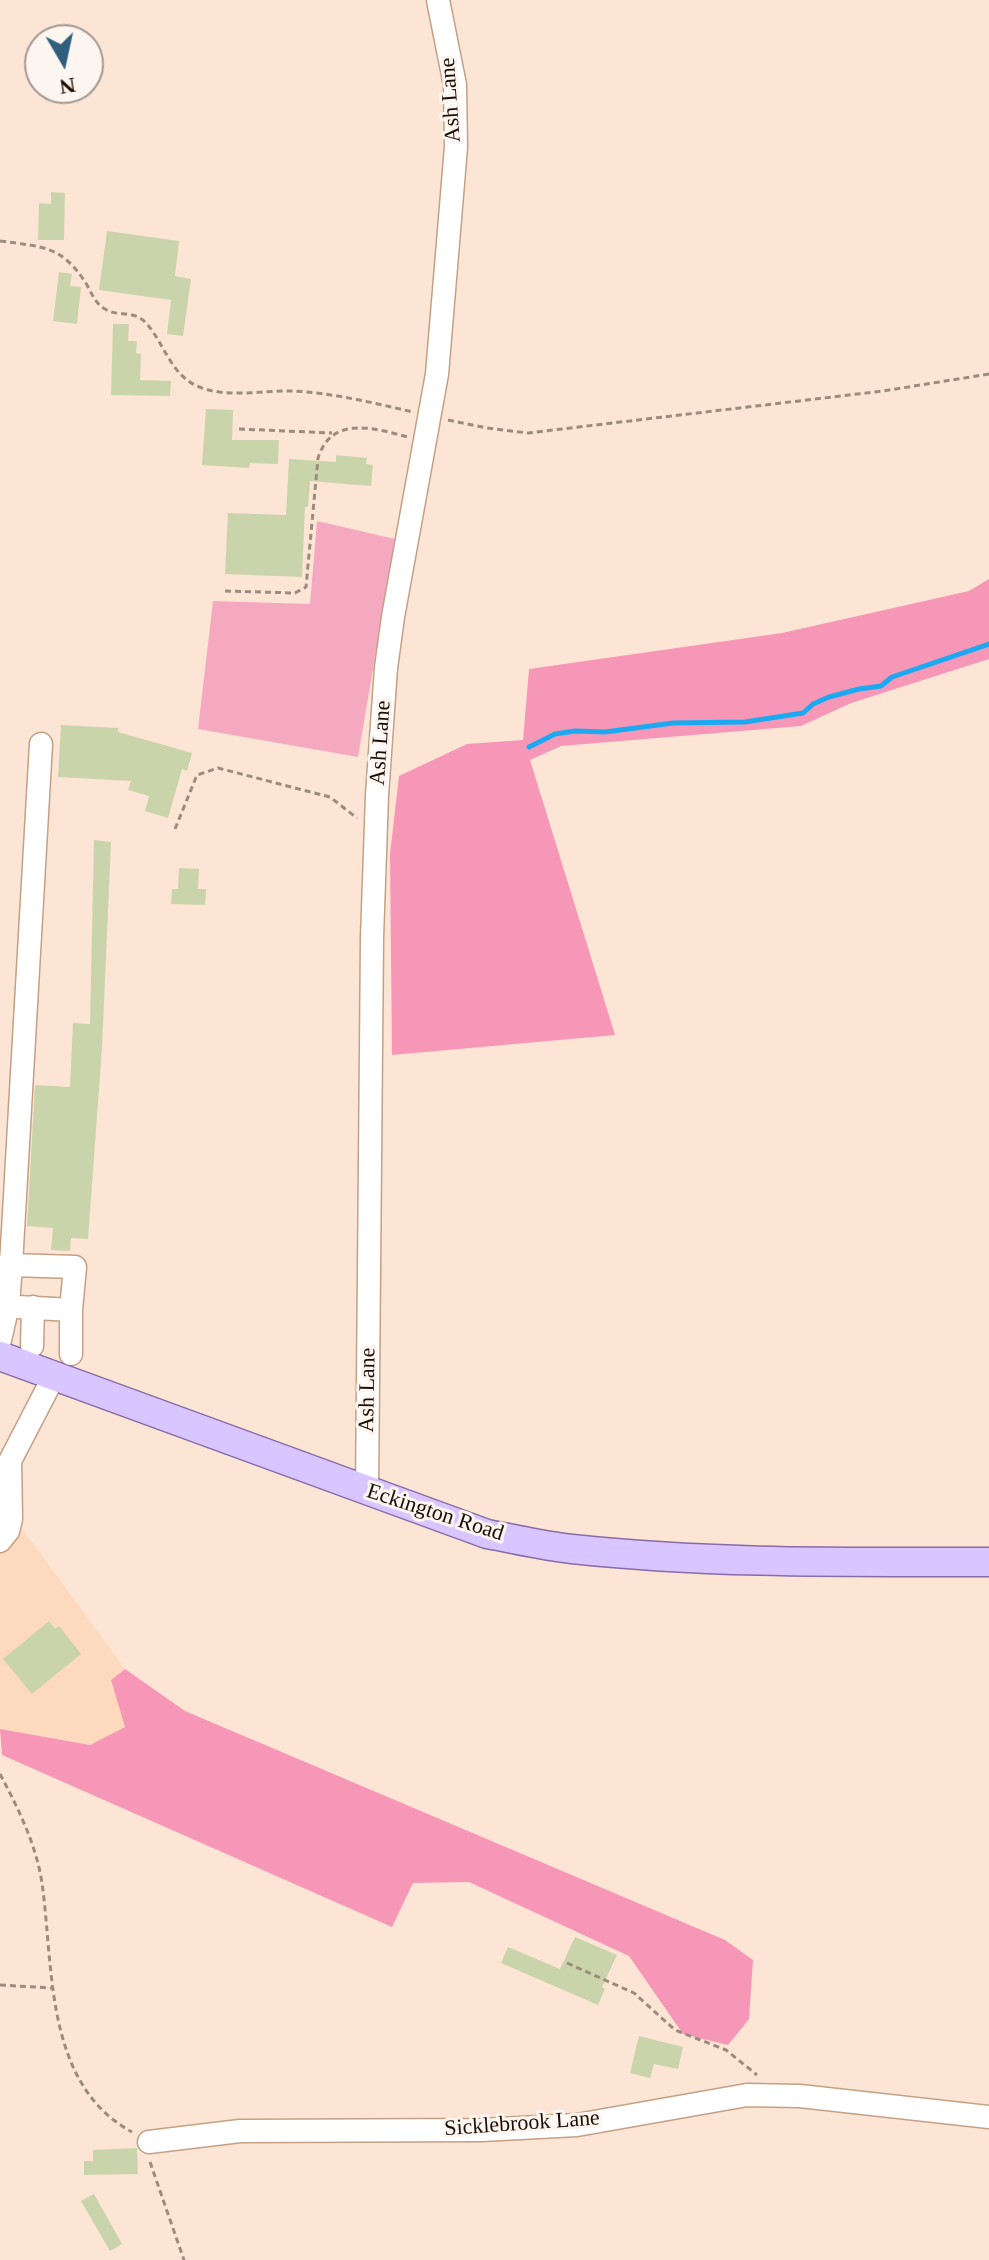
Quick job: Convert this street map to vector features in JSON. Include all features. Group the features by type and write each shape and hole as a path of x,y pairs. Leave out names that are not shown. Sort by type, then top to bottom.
{"main road":[{"name":"Eckington Road","path":"0,1356 487,1534 568,1549 773,1563 989,1562"}],"street":[{"name":"Ash Lane","path":"367,1492 375,833 388,655 437,374 456,147 455,85 438,0"},
{"path":"0,1340 41,744"},
{"path":"6,1266 75,1267 71,1354"},
{"path":"4,1305 71,1310"},
{"path":"32,1346 33,1307"},
{"path":"0,1541 8,1531 11,1519 10,1461 54,1376"},
{"name":"Sicklebrook Lane","path":"149,2142 240,2131 577,2125 747,2095 784,2095 989,2117"}],"path":[{"path":"0,241 55,250 67,259 95,301 106,311 135,315 146,323 174,368 193,384 212,392 293,391 328,395 487,428 528,433 883,391 989,374"},
{"path":"239,429 332,433 357,428 427,443"},
{"path":"225,591 295,593 306,587 318,458 323,444 332,433"},
{"path":"175,829 197,775 218,768 330,797 375,833"},
{"path":"0,1774 34,1847 41,1882 52,1988 65,2045 81,2082 99,2107 116,2123 149,2142 150,2162 183,2259"},
{"path":"567,1963 634,1993 675,2030 726,2050 784,2095"},
{"path":"0,1985 52,1988"}],"shaded area":[{"path":"317,521 395,539 358,757 198,729 213,601 310,604"},
{"path":"989,579 989,659 851,703 801,726 561,746 530,760 615,1035 392,1055 390,854 399,776 467,744 523,740 529,669 782,633 969,591"},
{"path":"0,1524 23,1530 125,1669 111,1681 126,1727 90,1745 0,1729"},
{"path":"125,1669 185,1711 725,1940 753,1960 749,2019 728,2045 683,2034 629,1956 469,1882 413,1883 392,1927 2,1755 0,1729 90,1745 125,1727 111,1680"}],"building":[{"path":"51,192 65,193 64,240 38,240 39,203 51,204"},
{"path":"107,231 179,241 175,276 191,279 183,336 167,334 171,300 99,290"},
{"path":"59,272 72,274 70,286 81,287 77,324 53,321"},
{"path":"113,324 129,324 128,341 137,341 136,353 141,354 140,380 171,381 170,396 111,395"},
{"path":"206,409 233,410 232,440 279,440 278,464 250,463 249,468 202,465"},
{"path":"336,455 367,458 366,464 373,465 371,486 310,481 308,507 305,507 302,577 225,574 228,513 286,515 289,459 336,462"},
{"path":"61,725 118,728 118,732 192,753 187,771 182,769 168,818 145,811 149,796 128,790 131,781 58,777"},
{"path":"94,840 111,842 102,1048 88,1239 71,1238 70,1251 51,1250 53,1228 27,1226 35,1085 70,1087 73,1023 90,1024"},
{"path":"179,868 199,869 198,889 206,889 205,905 171,904 172,889 178,889"},
{"path":"49,1621 55,1629 59,1626 81,1654 32,1694 3,1659"},
{"path":"575,1937 617,1955 602,1987 605,1989 598,2005 501,1963 508,1947 560,1969"},
{"path":"639,2036 683,2047 678,2069 654,2064 650,2078 630,2073"},
{"path":"137,2148 138,2174 84,2175 84,2161 93,2161 93,2150"},
{"path":"94,2194 122,2244 110,2251 81,2201"}],"waterway":[{"path":"529,747 555,734 575,731 605,732 673,723 745,722 803,713 813,704 829,697 881,686 892,677 989,644"}]}
